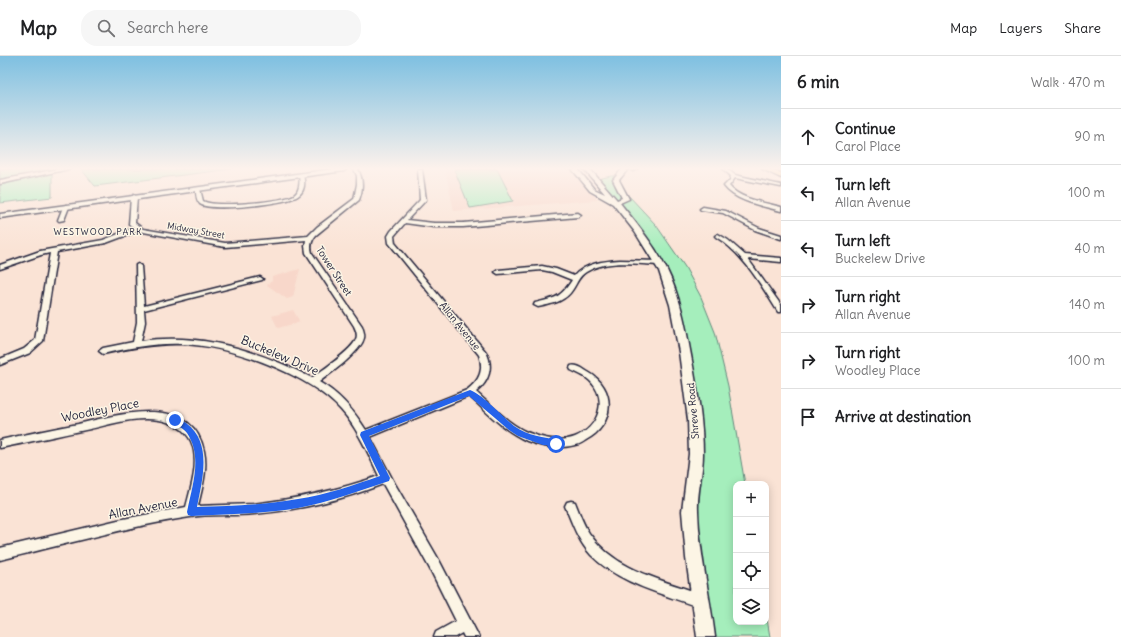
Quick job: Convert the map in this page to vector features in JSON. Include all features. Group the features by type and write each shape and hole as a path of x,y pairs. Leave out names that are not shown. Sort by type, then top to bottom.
{"main road":[{"path":"0,216 141,196"},
{"name":"Shreve Road","path":"606,196 612,198 645,241 659,264 669,288 683,335 693,397 696,429 696,456 690,509 706,637"},
{"path":"612,198 622,201 626,199 624,196"}],"street":[{"path":"199,196 200,201 204,204 216,207 230,207 295,196"},
{"name":"Tower Street","path":"313,382 352,350 360,335 358,326 309,253 307,246 310,238 356,200 357,196"},
{"name":"Allan Avenue","path":"364,435 470,392 477,388 484,378 486,364 484,356 392,244 391,234 423,200 423,196"},
{"path":"742,196 781,209"},
{"path":"0,267 31,255 104,242 137,228 131,221 134,197"},
{"path":"61,220 66,207"},
{"path":"703,209 724,212 757,229 781,237"},
{"path":"403,221 434,225 463,225 578,215"},
{"name":"Midway Street","path":"137,228 208,243 225,245 310,238"},
{"path":"718,236 728,242 742,257 781,310"},
{"path":"0,362 27,352 39,341 54,250"},
{"path":"742,257 781,260"},
{"path":"538,305 553,301 563,296 576,279 587,269 609,263 626,261 659,264"},
{"path":"136,343 141,322 138,266"},
{"path":"498,272 542,268 554,270 576,279"},
{"path":"140,309 260,280"},
{"name":"Buckelew Drive","path":"103,351 136,343 181,340 214,344 251,355 300,375 324,389 341,404 356,422 364,435 472,637"},
{"path":"470,392 521,434 550,443 567,444 577,442 587,437 600,425 604,414 605,405 600,388 596,382 574,368"},
{"name":"Woodley Place","path":"0,444 143,414 168,417 189,430 198,449 200,470 191,512"},
{"name":"Allan Avenue","path":"0,554 110,528 191,512 252,509 299,504 346,492 386,478"},
{"path":"571,506 586,538 602,557 630,574 702,601"},
{"path":"441,637 464,624"}],"shaded area":[{"path":"451,196 595,196 598,200 454,211"},
{"path":"300,269 293,297 287,299 267,285 272,281 272,277"},
{"path":"293,310 300,322 278,328 272,316"}],"green space":[{"path":"0,196 52,196 52,197 0,203"},
{"path":"465,196 511,196 513,201 470,208"},
{"path":"613,196 629,196 656,225 685,267 701,297 715,332 728,386 744,481 733,481 733,625 768,625 770,637 712,637 696,529 700,459 673,291 620,204"}],"district":[{"name":"WESTWOOD PARK","path":"98,231"}],"route":[{"path":"175,420 189,430 197,444 199,454 200,470 191,512 252,509 299,504 346,492 386,478 364,435 470,392 521,434 543,442 556,444"}]}
